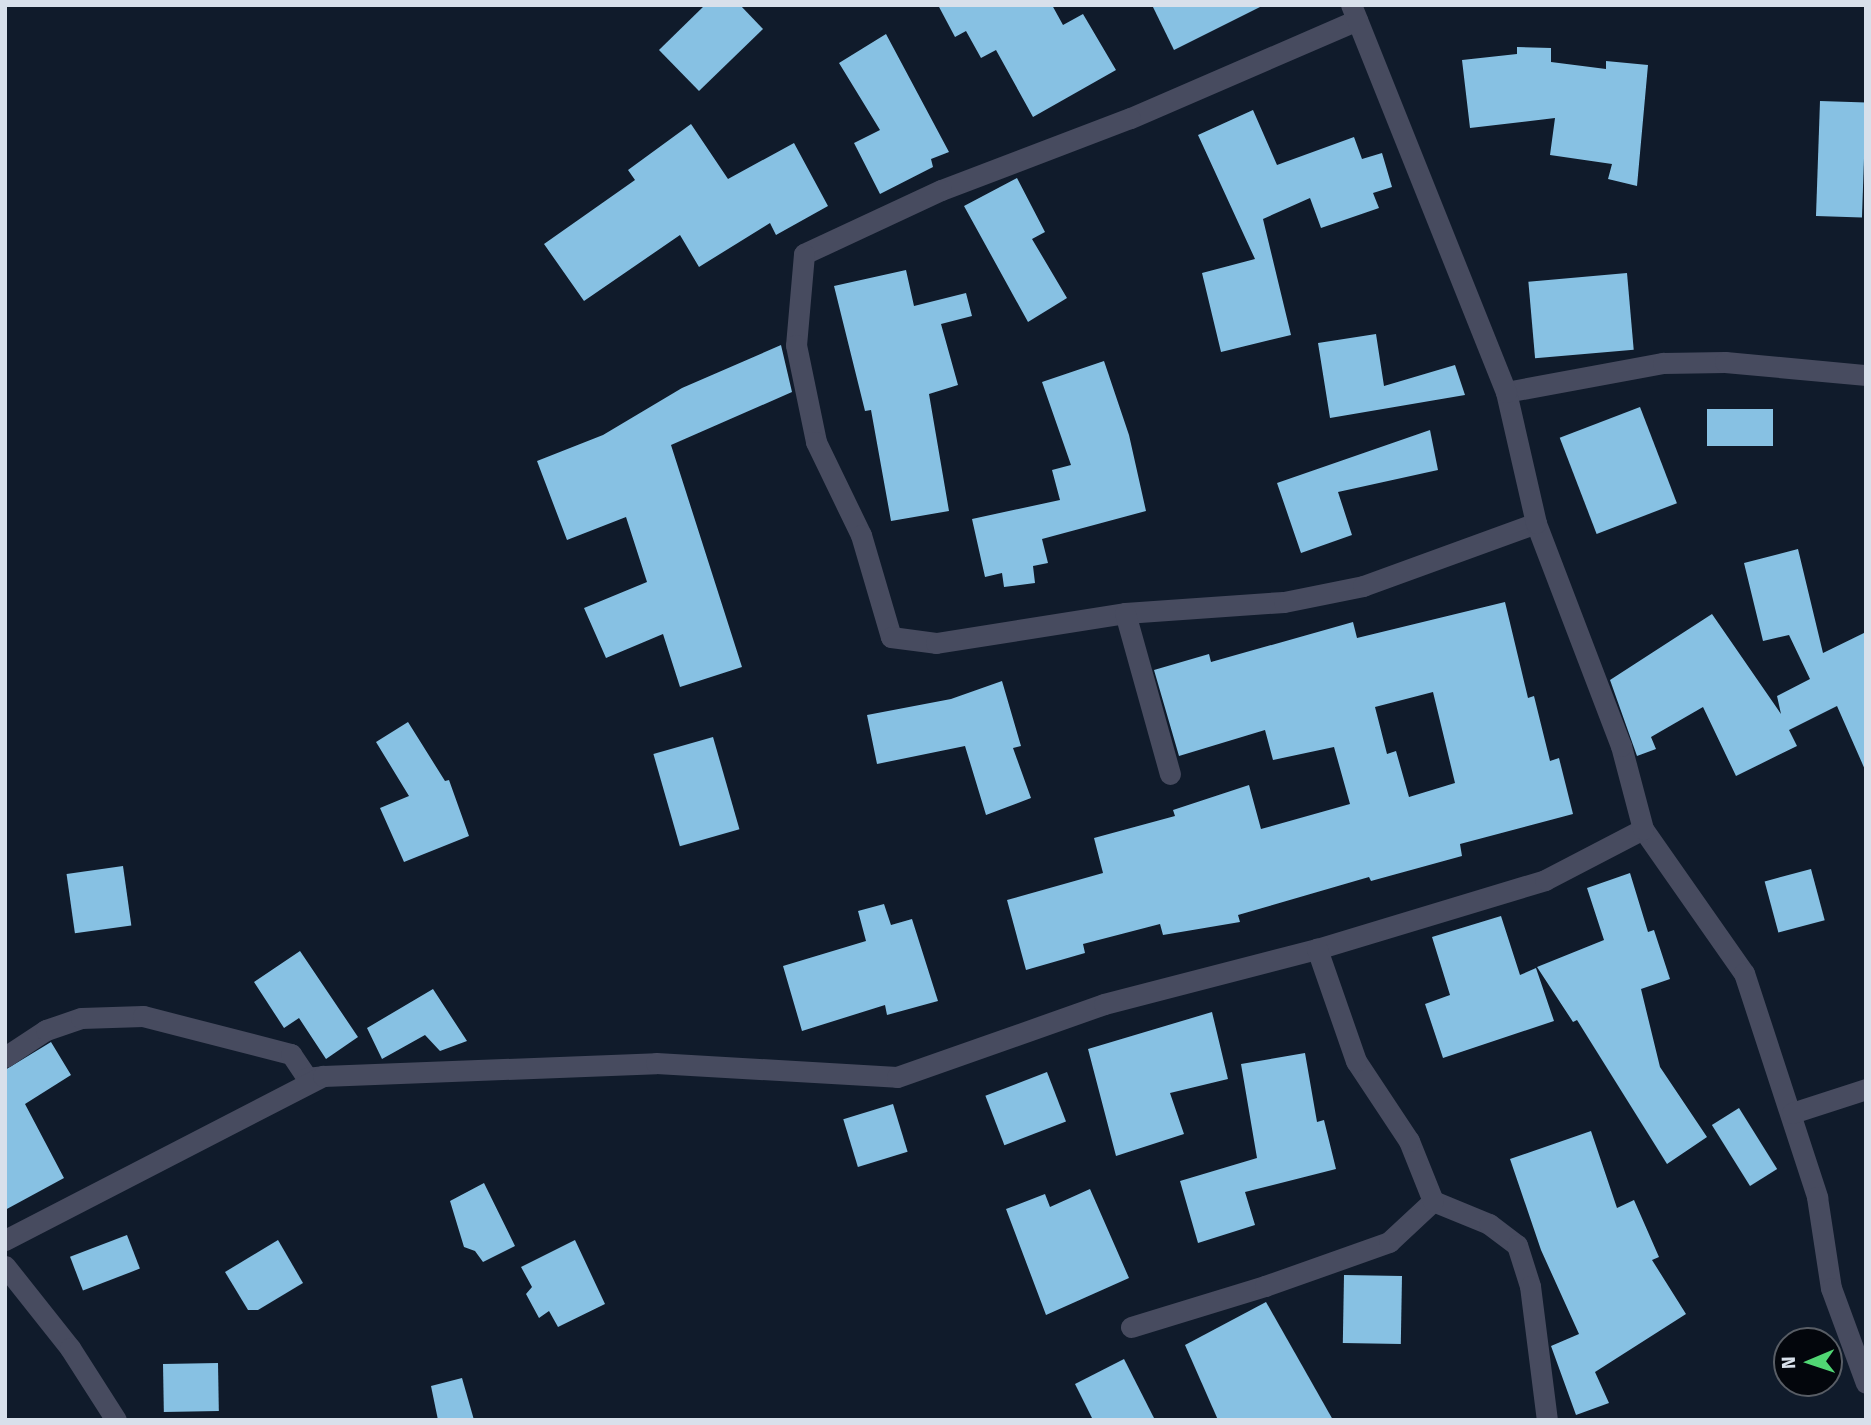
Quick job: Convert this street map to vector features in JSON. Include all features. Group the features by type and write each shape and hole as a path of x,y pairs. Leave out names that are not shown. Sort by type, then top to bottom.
{"street":[{"path":"1536,523 1363,586 1284,602 1125,613 936,643 891,637 861,535 816,443 796,345 804,254 941,190 1130,118 1354,12 1506,392 1536,523 1621,746 1643,829 1744,973 1792,1113 1817,1197 1831,1288 1866,1382"},
{"path":"1506,392 1663,363 1725,362 1866,375"},
{"path":"1125,613 1170,774"},
{"path":"5,1057 46,1030 81,1018 142,1016 291,1054 307,1078 656,1063 897,1077 1104,1004 1317,949 1545,880 1643,829"},
{"path":"1317,949 1356,1061 1409,1141 1433,1200 1489,1224 1517,1245 1530,1286 1547,1420"},
{"path":"5,1240 323,1076"},
{"path":"1792,1113 1866,1088"},
{"path":"1130,1327 1265,1286 1389,1242 1433,1200"},
{"path":"5,1266 70,1348 116,1420"}],"building":[{"path":"705,5 740,5 763,29 699,91 659,50"},
{"path":"938,5 1052,5 1063,25 1083,14 1116,70 1033,117 996,50 981,58 966,31 955,37"},
{"path":"1152,5 1264,5 1174,50"},
{"path":"886,34 949,152 931,159 933,167 880,194 854,143 880,130 839,63"},
{"path":"1517,47 1551,48 1551,62 1606,69 1606,61 1648,65 1637,186 1608,179 1612,164 1550,155 1555,118 1470,128 1462,60 1517,54"},
{"path":"1820,101 1866,103 1862,218 1816,216"},
{"path":"1253,110 1277,165 1354,137 1362,159 1382,153 1392,187 1373,193 1379,208 1321,228 1310,198 1263,219 1291,335 1221,352 1202,273 1255,259 1198,135"},
{"path":"691,124 728,179 794,143 828,206 776,235 770,223 699,267 680,235 584,301 544,244 635,180 628,170"},
{"path":"1017,178 1045,232 1032,239 1067,298 1028,322 964,206"},
{"path":"906,270 914,306 966,293 972,316 941,324 958,385 929,394 949,511 891,521 871,410 865,411 834,286"},
{"path":"1627,273 1634,350 1535,358 1528,282"},
{"path":"1376,334 1384,386 1455,365 1465,395 1330,418 1318,343"},
{"path":"781,345 792,392 671,445 742,667 680,687 663,634 606,658 584,608 647,582 626,517 567,540 537,461 603,435 682,388"},
{"path":"1104,361 1129,435 1146,511 1042,539 1048,563 1033,566 1035,583 1004,587 1002,573 985,577 972,519 1060,500 1052,470 1071,465 1042,382"},
{"path":"1640,407 1677,503 1597,534 1560,438"},
{"path":"1707,409 1773,409 1773,446 1707,446"},
{"path":"1430,430 1438,470 1338,492 1352,535 1301,553 1277,483"},
{"path":"1798,549 1823,653 1866,632 1866,772 1837,706 1789,730 1797,746 1736,776 1703,707 1651,737 1656,749 1637,756 1610,680 1712,614 1781,714 1777,696 1810,679 1789,635 1763,641 1744,563"},
{"path":"1505,602 1528,698 1534,696 1550,761 1559,758 1573,814 1460,844 1462,856 1371,881 1369,877 1238,915 1240,922 1163,935 1160,924 1083,944 1085,953 1026,970 1007,900 1103,873 1094,838 1175,816 1173,810 1249,785 1261,829 1350,804 1334,747 1273,760 1265,730 1179,756 1154,670 1209,654 1211,662 1353,622 1357,638","holes":["1433,692 1455,783 1409,797 1396,751 1387,754 1375,707"]},
{"path":"1002,681 1021,746 1013,748 1031,798 986,815 965,746 877,764 867,715 951,699"},
{"path":"408,722 445,781 449,780 469,836 404,862 380,808 409,796 376,742"},
{"path":"713,737 739,829 680,846 653,754"},
{"path":"123,866 131,925 75,933 67,874"},
{"path":"1811,869 1825,920 1778,933 1765,881"},
{"path":"1630,873 1648,932 1654,930 1670,979 1641,989 1660,1067 1707,1137 1667,1164 1577,1020 1573,1022 1537,967 1604,940 1587,888"},
{"path":"884,904 891,925 912,919 938,1001 887,1015 885,1005 802,1031 783,966 866,941 858,911"},
{"path":"1501,916 1520,975 1536,968 1554,1021 1443,1058 1425,1004 1450,995 1432,937"},
{"path":"300,951 358,1037 326,1059 299,1018 284,1028 254,982"},
{"path":"433,989 467,1041 440,1051 425,1035 382,1059 367,1028"},
{"path":"1212,1012 1228,1079 1170,1093 1184,1134 1116,1156 1088,1049"},
{"path":"51,1042 71,1075 25,1104 64,1178 5,1210 5,1070"},
{"path":"1305,1053 1317,1122 1324,1120 1336,1169 1245,1192 1255,1225 1198,1243 1180,1181 1257,1158 1241,1064"},
{"path":"1047,1072 1066,1121 1004,1145 985,1096"},
{"path":"893,1104 908,1152 858,1167 843,1119"},
{"path":"1739,1108 1777,1169 1750,1186 1712,1125"},
{"path":"1591,1131 1617,1208 1634,1200 1659,1257 1652,1260 1686,1314 1595,1372 1609,1403 1576,1415 1551,1346 1579,1334 1541,1250 1510,1159"},
{"path":"484,1183 515,1246 483,1262 475,1251 464,1247 450,1201"},
{"path":"1090,1189 1129,1278 1046,1315 1006,1209 1045,1194 1050,1207"},
{"path":"127,1235 140,1269 83,1290 70,1257"},
{"path":"278,1240 303,1283 258,1310 248,1310 225,1272"},
{"path":"575,1240 605,1304 558,1327 549,1311 539,1318 526,1294 532,1287 521,1267"},
{"path":"1344,1275 1402,1276 1401,1344 1343,1343"},
{"path":"1266,1302 1333,1420 1218,1420 1185,1345"},
{"path":"1124,1359 1155,1420 1093,1420 1075,1384"},
{"path":"218,1363 219,1411 164,1412 163,1364"},
{"path":"462,1378 474,1420 438,1420 431,1386"}]}
